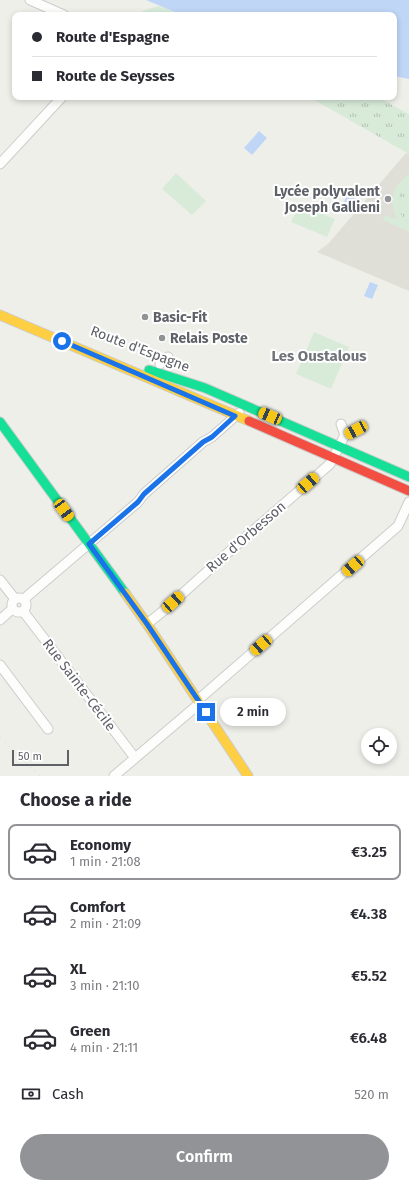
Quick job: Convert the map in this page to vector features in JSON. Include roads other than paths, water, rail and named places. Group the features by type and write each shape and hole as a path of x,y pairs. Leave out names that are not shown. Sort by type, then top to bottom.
{"main road":[{"name":"Route d'Espagne","path":"0,307 145,369 205,388 409,477"},
{"name":"Route d'Espagne","path":"0,315 334,457 409,491"},
{"path":"0,422 147,624 248,776"}],"street":[{"path":"30,0 57,12"},
{"path":"0,164 59,100"},
{"path":"160,364 168,356"},
{"path":"0,620 12,609 12,602 19,599 89,544 138,502 144,494 203,442 212,437 235,416 249,407"},
{"path":"341,424 345,436"},
{"path":"340,446 345,436 356,430"},
{"name":"Rue d'Orbesson","path":"147,624 330,464 340,446"},
{"path":"114,776 398,526 409,502"},
{"path":"0,580 27,606 23,612 17,613 12,609"},
{"name":"Rue Sainte-Cécile","path":"23,612 135,758"},
{"path":"0,664 48,728"}],"water":[{"path":"146,0 409,0 409,79 397,77 397,12 175,12"},
{"path":"259,131 267,138 252,155 244,148"},
{"path":"347,195 355,198 349,212 341,209"},
{"path":"370,282 378,285 372,299 364,296"}],"railway":[{"path":"0,738 40,776"}],"place":[{"name":"Lycée polyvalent Joseph Gallieni","path":"388,199"},
{"name":"Basic-Fit","path":"145,317"},
{"name":"Relais Poste","path":"162,338"}],"district":[{"name":"Les Oustalous","path":"319,356"}]}
